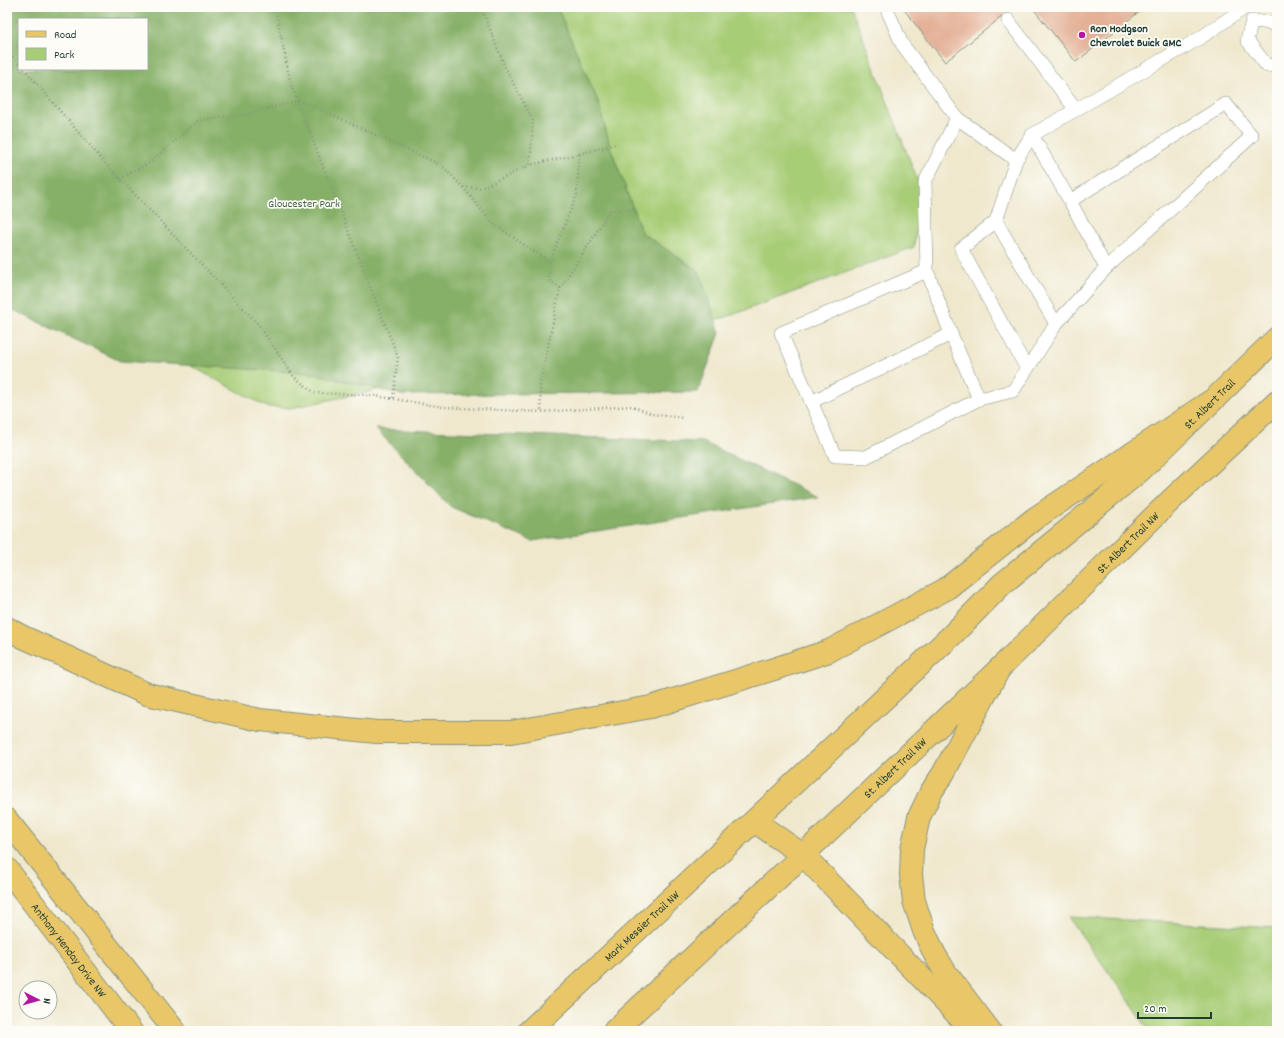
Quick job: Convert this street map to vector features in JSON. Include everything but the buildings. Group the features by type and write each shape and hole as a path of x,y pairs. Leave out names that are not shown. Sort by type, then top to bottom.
{"main road":[{"name":"St. Albert Trail","path":"754,821 946,640 1002,584 1141,470 1277,338"},
{"path":"7,628 21,636 147,694 260,720 377,732 511,732 650,708 829,651 946,589 1034,519 1212,401"},
{"name":"St. Albert Trail NW","path":"614,1031 803,855 999,669 1171,500 1277,401"},
{"path":"990,1031 946,973 935,954 924,931 914,901 911,875 912,849 919,817 931,792 943,774 999,669"},
{"path":"7,820 175,1031"},
{"path":"754,821 803,855 973,1031"},
{"name":"Mark Messier Trail NW","path":"529,1031 754,821"},
{"name":"Anthony Henday Drive NW","path":"7,869 131,1031"}],"lane":[{"path":"886,7 902,44 957,118 1016,160"},
{"path":"1027,369 961,249 996,221 1016,160 1032,135 1200,38 1244,8 1252,21 1247,40 1267,66 1277,65"},
{"path":"1008,20 1076,110"},
{"path":"1252,21 1272,23 1277,29"},
{"path":"927,271 781,334 835,456 866,457 979,398 1013,391 1056,324 1106,268 1252,136 1226,104 1070,201"},
{"path":"957,118 925,182 927,271 951,334 979,398"},
{"path":"1032,135 1106,268"},
{"path":"996,221 1056,324"},
{"path":"811,402 951,334"}],"path":[{"path":"275,7 291,85 398,358 392,398"},
{"path":"481,7 505,67 533,121 530,166"},
{"path":"7,51 18,63"},
{"path":"25,70 105,163 258,324 294,377 315,393 370,395 443,407 541,412 632,406 652,414 683,418"},
{"path":"120,179 150,162 199,120 248,114 298,101 308,104 441,165 463,187 492,223 550,261"},
{"path":"463,187 481,188 530,166 616,144"},
{"path":"560,288 549,280 550,261 577,194 579,154"},
{"path":"541,412 540,384 560,288 610,210 637,209"}],"green space":[{"name":"Gloucester Park","path":"7,7 851,7 920,187 914,247 727,317 291,408 267,407 130,333 7,219"},
{"name":"Gloucester Park","path":"7,7 557,7 598,101 610,146 642,233 699,271 720,333 698,392 402,395 311,373 120,361 7,307"},
{"path":"376,429 703,442 818,497 532,541 451,507"},
{"path":"1068,917 1277,928 1277,1031 1149,1031 1124,993"}],"place":[{"name":"Ron Hodgson Chevrolet Buick GMC","path":"1082,35"}]}
